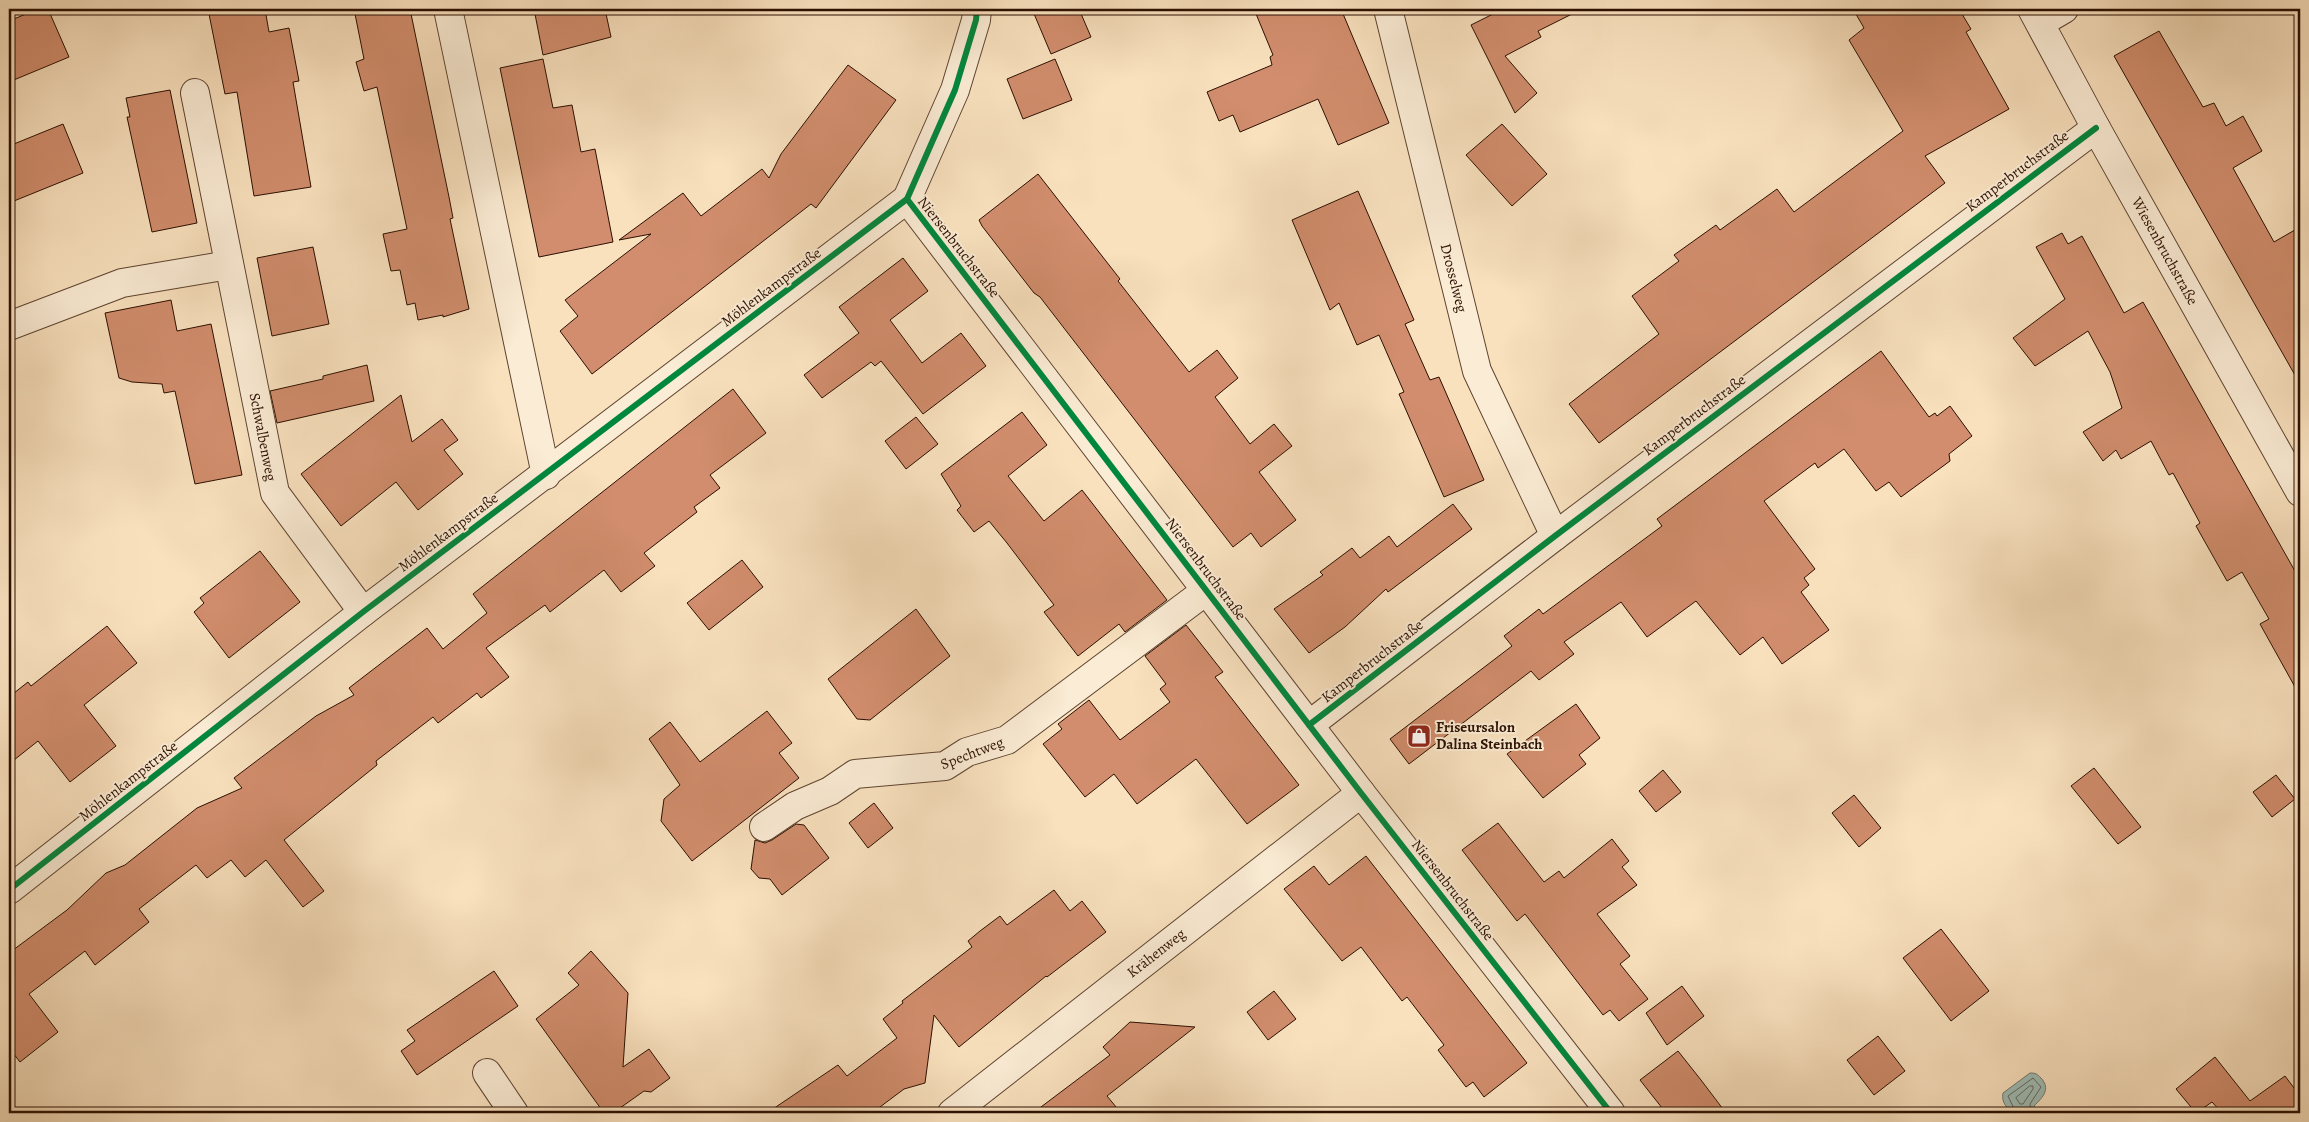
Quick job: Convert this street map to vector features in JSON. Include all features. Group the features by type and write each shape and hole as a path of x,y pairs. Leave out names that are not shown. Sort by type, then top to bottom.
{"street":[{"path":"448,9 546,475"},
{"name":"Niersenbruchstraße","path":"977,9 976,20 955,90 907,199 1309,725 1611,1113"},
{"name":"Drosselweg","path":"1388,9 1477,371 1555,536"},
{"path":"2036,16 2064,9"},
{"name":"Wiesenbruchstraße","path":"2036,16 2096,128 2300,492"},
{"name":"Schwalbenweg","path":"195,93 275,493 363,612"},
{"name":"Kamperbruchstraße","path":"1309,725 1555,536 2096,128"},
{"name":"Möhlenkampstraße","path":"9,890 363,612 546,475 907,199"},
{"path":"9,326 122,283 229,265"},
{"name":"Spechtweg","path":"764,827 795,806 830,791 854,774 945,766 967,752 1007,740 1207,590"},
{"name":"Krähenweg","path":"952,1113 1361,792"},
{"path":"486,1073 514,1113"}],"water":[{"path":"2030,1073 2036,1074 2044,1082 2045,1093 2034,1106 2036,1113 2014,1113 2005,1105 2003,1093"}],"building":[{"path":"38,9 48,9 69,57 9,82 9,21"},
{"path":"208,9 265,9 269,32 289,28 299,81 293,82 311,187 254,196 237,92 225,94"},
{"path":"354,9 410,9 449,197 453,218 450,219 469,309 443,317 443,315 418,320 415,303 407,305 400,270 391,271 383,234 407,229 377,87 364,91 356,62 364,59"},
{"path":"534,9 605,9 611,37 543,55"},
{"path":"1032,9 1079,9 1091,37 1051,54"},
{"path":"1254,9 1341,9 1389,123 1338,145 1318,99 1240,132 1233,115 1219,121 1207,92 1272,65 1270,57 1273,55"},
{"path":"1503,9 1582,9 1538,31 1541,37 1505,56 1537,93 1515,113 1471,25"},
{"path":"1853,9 1959,9 1971,29 1966,32 2009,109 1925,156 1945,183 1599,443 1569,404 1659,334 1632,296 1679,261 1674,255 1716,225 1720,230 1777,189 1794,212 1903,131 1849,40 1864,28"},
{"path":"2159,31 2203,107 2214,103 2226,126 2243,116 2262,151 2233,168 2274,242 2300,227 2300,384 2114,56"},
{"path":"543,59 553,108 572,105 581,152 595,149 613,242 539,257 500,68"},
{"path":"1055,59 1072,100 1023,119 1007,79"},
{"path":"848,65 896,100 816,208 811,204 592,374 560,331 578,316 565,300 651,234 619,240 683,193 701,216 762,169 769,178 781,154"},
{"path":"170,90 197,223 152,232 127,117 130,117 126,98"},
{"path":"63,124 83,173 9,203 9,146"},
{"path":"1502,124 1547,174 1512,206 1466,155"},
{"path":"1038,174 1120,279 1118,281 1189,372 1217,350 1238,378 1215,397 1250,444 1274,424 1292,446 1259,472 1296,520 1261,547 1251,533 1233,547 1040,297 1034,293 982,226 979,220"},
{"path":"1358,191 1414,320 1405,324 1430,380 1439,377 1484,480 1444,497 1399,394 1404,392 1379,335 1357,345 1339,303 1330,310 1292,220"},
{"path":"2062,233 2068,244 2082,236 2124,313 2143,302 2300,580 2300,696 2260,624 2269,619 2242,572 2227,581 2196,526 2200,523 2173,473 2169,475 2151,441 2121,459 2116,450 2103,461 2083,432 2122,408 2110,372 2088,331 2035,366 2013,338 2065,299 2036,247"},
{"path":"313,247 329,324 272,336 257,258"},
{"path":"903,258 928,291 890,320 922,363 961,333 986,366 923,414 881,361 875,366 871,362 822,398 804,375 859,333 839,307"},
{"path":"171,300 177,331 211,324 242,475 195,484 175,391 164,393 162,384 132,382 119,378 105,313"},
{"path":"1881,351 1929,417 1935,413 1937,416 1950,406 1972,436 1949,454 1950,461 1901,497 1889,482 1876,491 1844,449 1818,468 1815,463 1764,501 1815,569 1804,578 1809,585 1801,592 1829,630 1782,664 1763,637 1740,655 1696,601 1647,637 1621,602 1564,642 1574,654 1539,680 1531,671 1409,764 1390,739 1512,646 1504,636 1539,609 1543,614 1662,526 1657,519"},
{"path":"367,365 374,401 277,423 270,391 323,379 323,376"},
{"path":"733,389 766,433 710,475 720,488 694,507 697,512 644,553 655,566 621,592 604,570 550,612 545,605 486,648 509,677 481,698 477,693 438,723 433,717 376,761 377,765 284,840 324,891 303,907 266,860 245,877 231,860 207,878 196,865 139,909 149,922 95,965 85,951 29,994 58,1032 20,1062 9,1048 9,953 67,910 106,873 125,865 197,808 242,788 234,778 316,716 354,695 349,688 427,628 443,649 487,613 473,594"},
{"path":"401,395 412,442 442,419 458,440 444,450 463,474 418,510 396,482 341,526 301,474"},
{"path":"1022,412 1047,445 1008,476 1044,521 1082,490 1167,600 1125,632 1119,624 1078,656 1044,612 1054,605 989,521 974,532 957,510 961,506 941,474"},
{"path":"916,417 938,444 906,469 885,441"},
{"path":"1453,504 1472,529 1388,592 1386,589 1345,627 1309,653 1274,609 1323,575 1320,572 1352,548 1360,558 1389,536 1397,547"},
{"path":"260,551 300,602 229,658 194,612 204,603 200,598"},
{"path":"742,560 763,587 709,630 687,603"},
{"path":"916,609 950,656 870,720 857,719 828,679"},
{"path":"1186,625 1223,672 1215,677 1299,785 1247,824 1196,759 1137,804 1114,774 1085,797 1043,744 1062,729 1058,724 1089,700 1120,740 1170,702 1160,689 1166,684 1145,656"},
{"path":"107,626 137,663 84,705 116,746 70,782 38,741 9,764 9,697 28,682 31,686"},
{"path":"1576,704 1600,738 1579,755 1586,764 1543,798 1507,754"},
{"path":"767,711 792,743 779,753 799,778 692,861 661,821 664,799 680,785 649,739 670,722 700,762"},
{"path":"2094,768 2141,827 2118,844 2071,786"},
{"path":"1663,770 1681,792 1656,812 1639,791"},
{"path":"2276,775 2295,799 2272,817 2253,792"},
{"path":"1854,795 1881,828 1859,847 1832,813"},
{"path":"874,803 893,828 868,848 849,823"},
{"path":"1498,823 1544,882 1559,871 1564,878 1612,839 1629,861 1622,867 1637,885 1597,914 1630,956 1620,964 1648,999 1619,1021 1610,1010 1603,1015 1525,914 1517,921 1462,850"},
{"path":"796,824 804,825 829,858 782,895 770,879 759,878 751,869 755,840 765,843"},
{"path":"1366,856 1527,1063 1484,1097 1473,1082 1466,1087 1438,1050 1444,1045 1407,997 1402,1001 1361,947 1342,961 1284,889 1314,866 1329,885"},
{"path":"1054,890 1070,911 1082,901 1106,932 1046,976 959,1047 934,1015 925,1083 904,1089 872,1113 767,1113 838,1065 847,1076 897,1038 883,1019 903,1003 902,1001 972,947 968,941 1000,916 1007,925"},
{"path":"1941,929 1989,991 1951,1021 1903,958"},
{"path":"591,951 628,993 623,1067 649,1049 670,1078 651,1092 644,1091 613,1113 604,1113 536,1019 579,985 568,973"},
{"path":"494,971 518,1006 417,1075 401,1051 415,1041 407,1030"},
{"path":"1682,986 1704,1016 1667,1045 1646,1013"},
{"path":"1274,991 1296,1019 1268,1040 1247,1012"},
{"path":"1130,1022 1195,1027 1107,1096 1121,1113 1033,1113 1110,1055 1103,1047"},
{"path":"1878,1036 1905,1071 1874,1095 1847,1060"},
{"path":"1678,1051 1726,1113 1666,1113 1640,1080"},
{"path":"2215,1057 2250,1101 2285,1076 2300,1096 2300,1113 2222,1113 2212,1102 2196,1113 2176,1089"}],"cycle path":[{"path":"9,890 363,612 907,199 955,90 976,20 977,9"},
{"path":"1309,725 1555,536 2096,128"},
{"path":"907,199 1361,793 1611,1113"}],"place":[{"name":"Friseursalon Dalina Steinbach","path":"1419,736"}]}
